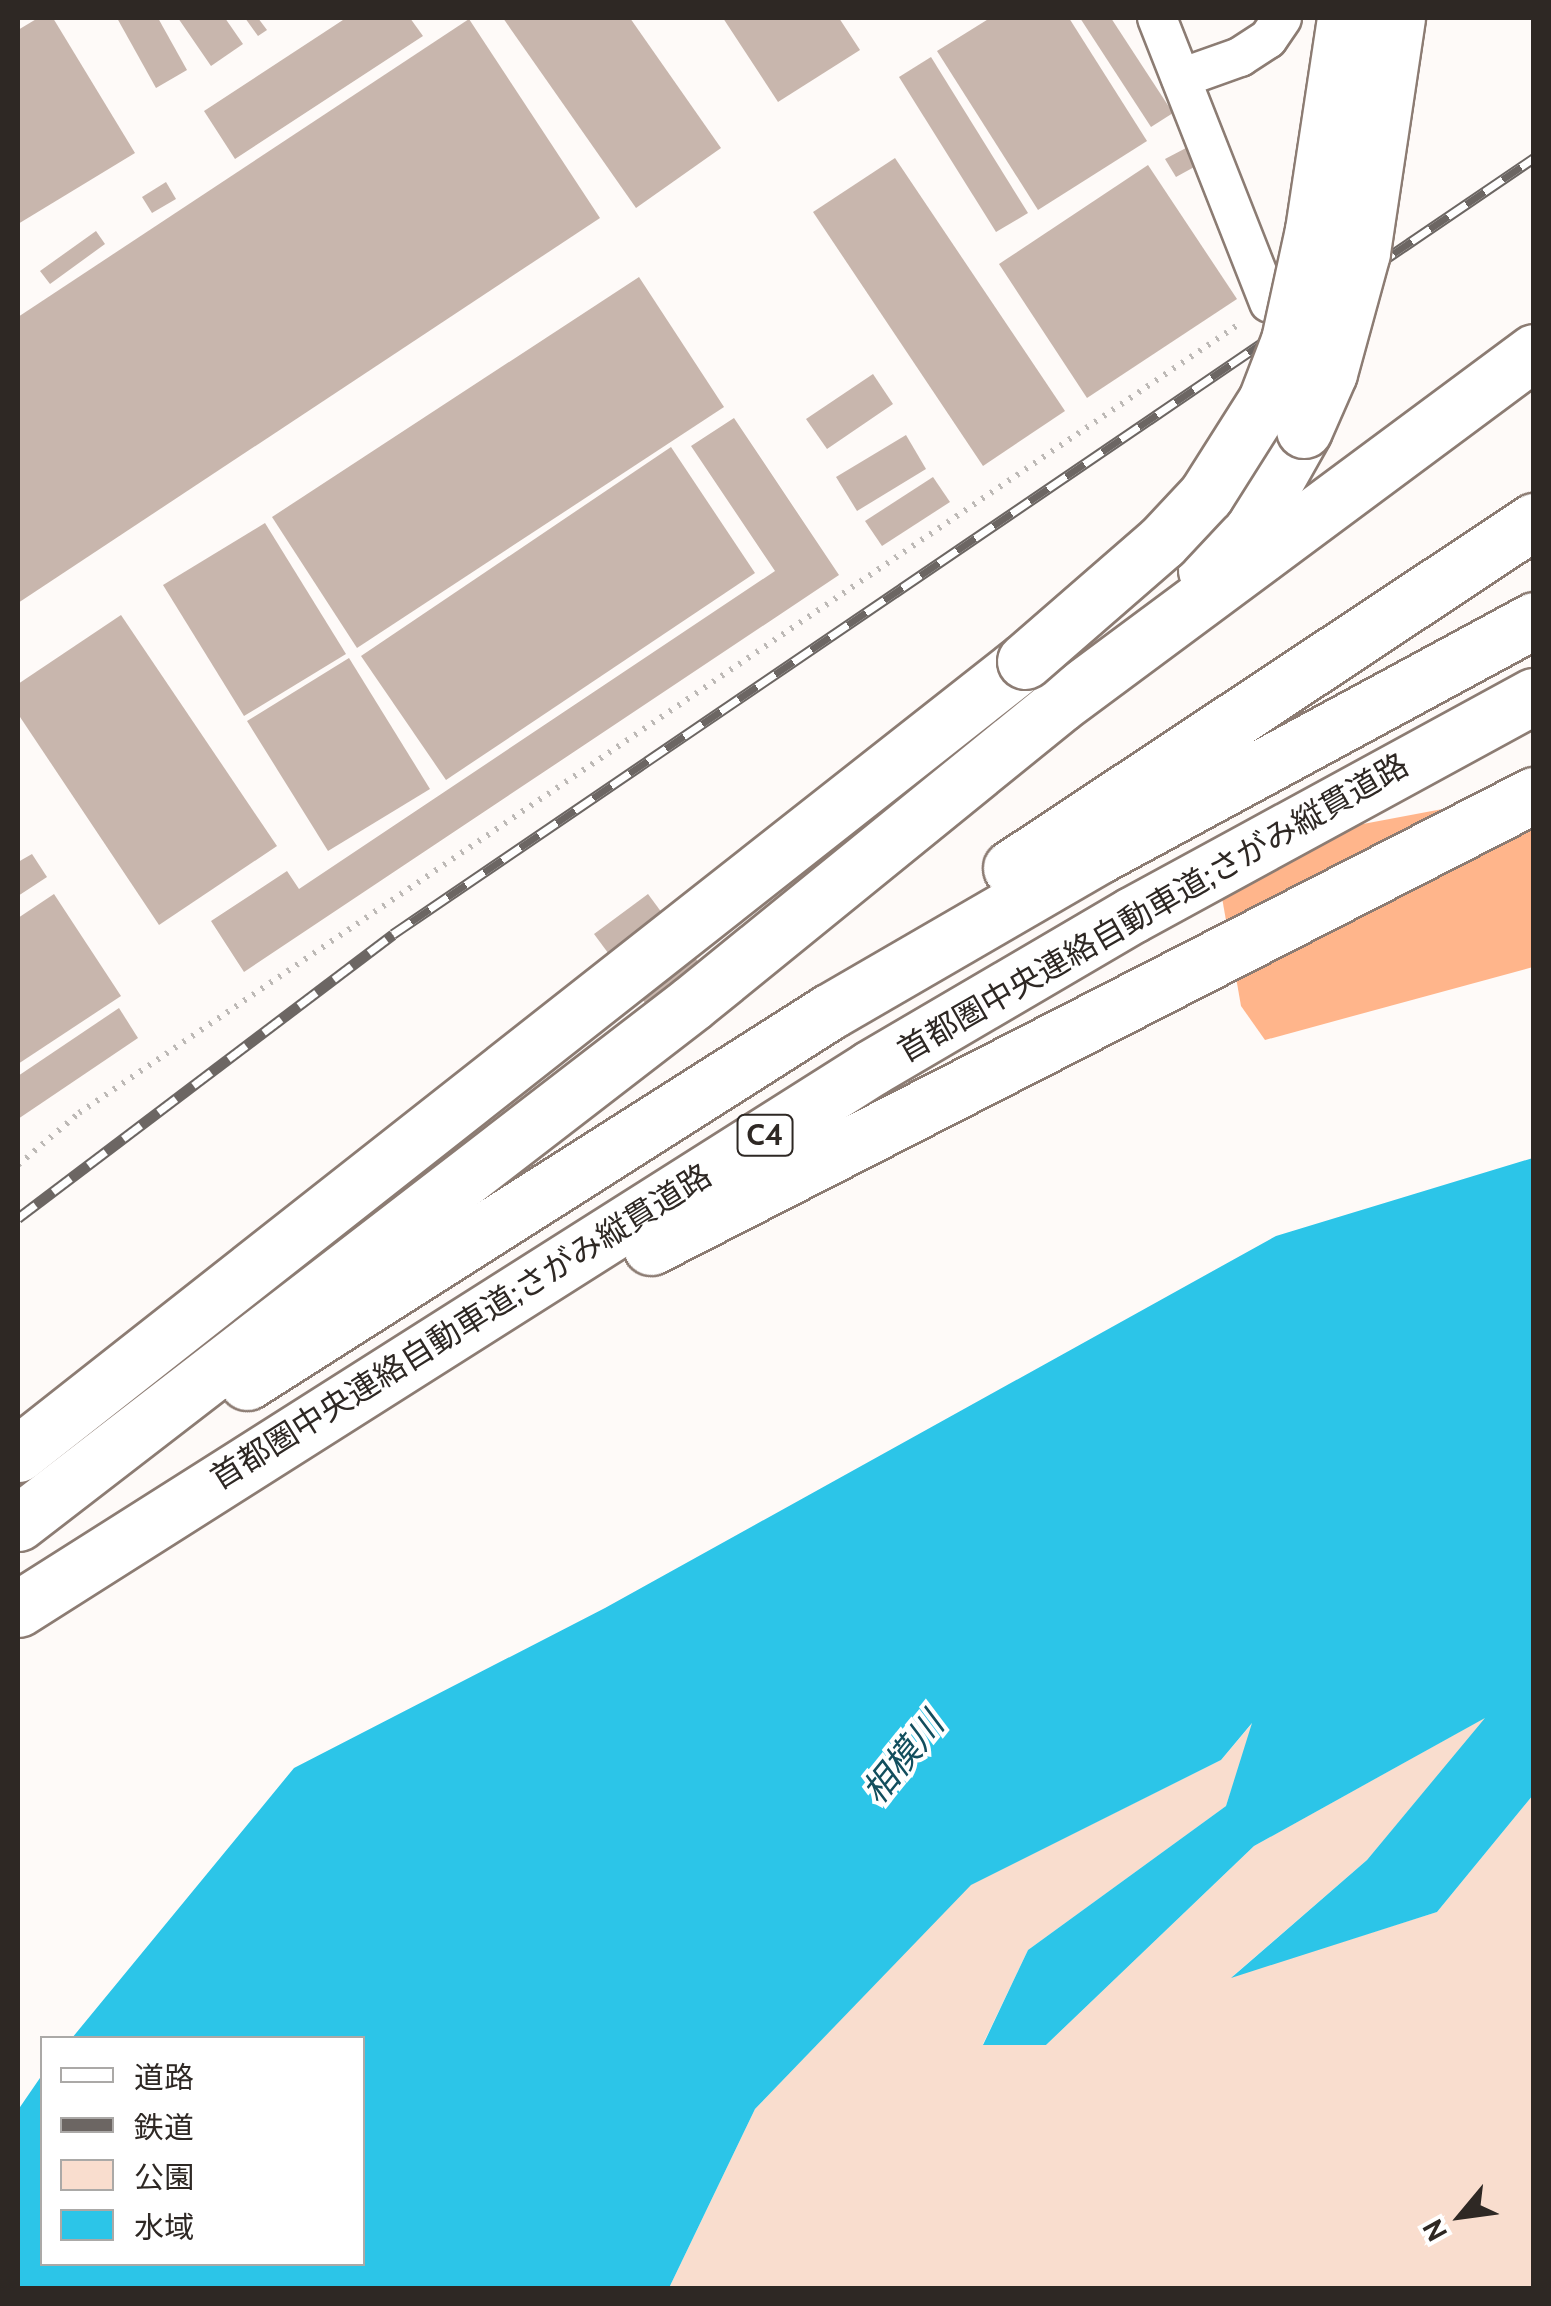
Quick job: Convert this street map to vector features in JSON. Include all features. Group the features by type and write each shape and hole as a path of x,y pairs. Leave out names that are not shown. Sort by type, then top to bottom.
{"highway":[{"path":"18,1454 778,858 1162,542 1240,447 1288,340 1313,230 1345,18"},
{"path":"1060,704 1230,543 1304,430 1329,374 1362,252 1397,18"},
{"path":"18,1526 692,1003 1060,704 1534,352"},
{"path":"624,1139 1027,857 1534,521"},
{"name":"首都圏中央連絡自動車道;さがみ縦貫道路","path":"18,1526 624,1139 1098,856 1534,620"},
{"name":"首都圏中央連絡自動車道;さがみ縦貫道路","path":"18,1609 871,1068 1132,915 1534,696"},
{"path":"18,1628 536,1311 709,1214 1534,794"}],"street":[{"path":"1157,18 1269,303"},
{"path":"1181,78 1240,57 1268,39 1282,18"}],"path":[{"path":"18,1165 79,1113 1269,303"}],"green space":[{"path":"1488,1716 1367,1860 1233,1976 1437,1912 1533,1795 1533,2288 669,2288 755,2109 971,1884 1221,1760 1255,1720 1226,1806 1028,1950 983,2044 1046,2045 1254,1846"}],"shaded area":[{"path":"1501,798 1533,805 1533,967 1265,1040 1241,1006 1214,852"}],"water":[{"name":"相模川","path":"1533,1158 1533,1795 1437,1912 1231,1978 1367,1860 1485,1718 1254,1846 1046,2045 983,2045 1028,1950 1226,1806 1252,1723 1221,1760 971,1885 755,2109 669,2288 18,2288 18,2110 40,2078 40,2266 365,2266 365,2036 74,2036 294,1768 605,1608 1276,1236"}],"building":[{"path":"38,18 53,18 135,153 18,224 18,30"},
{"path":"117,18 158,18 187,70 156,88"},
{"path":"178,18 225,18 243,44 211,66"},
{"path":"245,18 258,18 267,30 258,36"},
{"path":"346,18 410,18 423,36 235,159 204,111"},
{"path":"503,18 630,18 721,148 636,208"},
{"path":"723,18 839,18 860,50 778,102"},
{"path":"990,18 1069,18 1147,141 1038,210 937,51"},
{"path":"1080,18 1111,18 1173,113 1151,127"},
{"path":"469,19 600,218 18,603 18,317"},
{"path":"931,57 1028,213 996,232 899,77"},
{"path":"1186,148 1196,166 1176,177 1165,159"},
{"path":"895,158 1065,411 983,466 813,212"},
{"path":"1148,165 1237,299 1087,398 999,264"},
{"path":"166,182 176,199 152,213 142,197"},
{"path":"96,231 105,244 50,284 40,271"},
{"path":"639,277 724,407 357,648 272,517"},
{"path":"873,374 893,404 827,449 806,419"},
{"path":"734,418 839,575 244,972 211,921 287,871 299,889 775,571 691,446"},
{"path":"906,435 926,469 857,511 836,477"},
{"path":"671,447 755,573 446,780 361,656"},
{"path":"933,477 950,502 882,546 865,521"},
{"path":"265,523 346,654 244,716 163,585"},
{"path":"121,615 277,846 159,925 18,714 18,684"},
{"path":"349,658 430,789 328,851 247,721"},
{"path":"32,854 47,877 18,896 18,862"},
{"path":"54,894 121,996 18,1064 18,918"},
{"path":"648,894 730,1005 677,1046 594,934"},
{"path":"119,1008 138,1038 18,1119 18,1076"}],"railway":[{"path":"18,1218 393,934 1534,158"}]}
